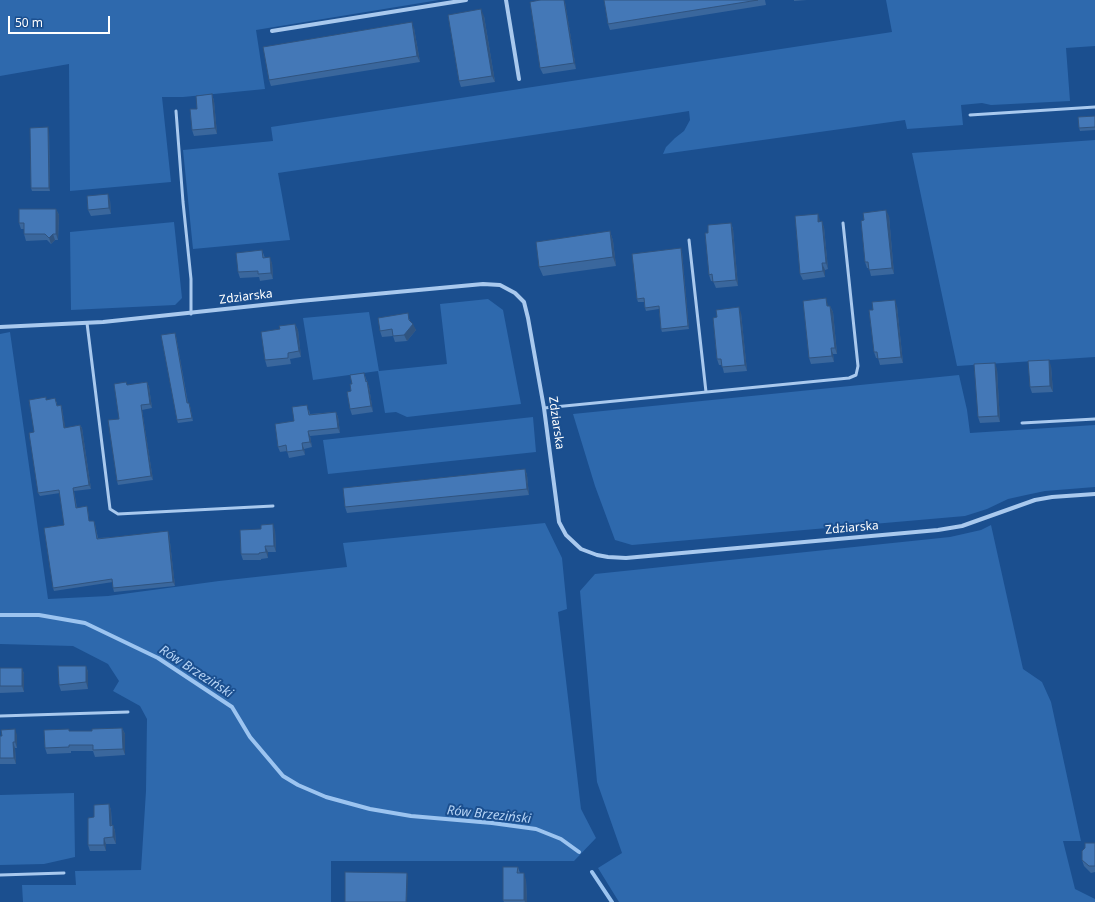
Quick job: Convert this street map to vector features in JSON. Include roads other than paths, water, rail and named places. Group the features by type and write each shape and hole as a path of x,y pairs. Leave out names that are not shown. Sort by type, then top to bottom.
{"street":[{"path":"272,31 466,0"},
{"path":"506,0 519,79"},
{"name":"Zdziarska","path":"0,327 87,323 191,314 300,301 475,285 500,285 515,293 524,302 528,318 544,408 559,522 566,536 581,549 597,555 608,557 626,558 938,530 962,526 992,517 1035,500 1052,497 1095,494"}],"lane":[{"path":"970,115 1095,107"},
{"path":"176,111 191,279 191,314"},
{"path":"544,408 849,378 856,375 858,366 843,223"},
{"path":"689,240 706,392"},
{"path":"87,323 110,509 118,514 273,506"},
{"path":"1022,423 1095,419"},
{"path":"0,716 128,712"},
{"path":"0,875 64,873"}],"waterway":[{"name":"Rów Brzeziński","path":"0,615 39,615 85,623 158,658 232,707 250,737 283,776 298,785 326,797 370,809 411,816 492,823 536,829 561,839 579,852"},
{"name":"Rów Brzeziński","path":"592,872 612,902"}]}
